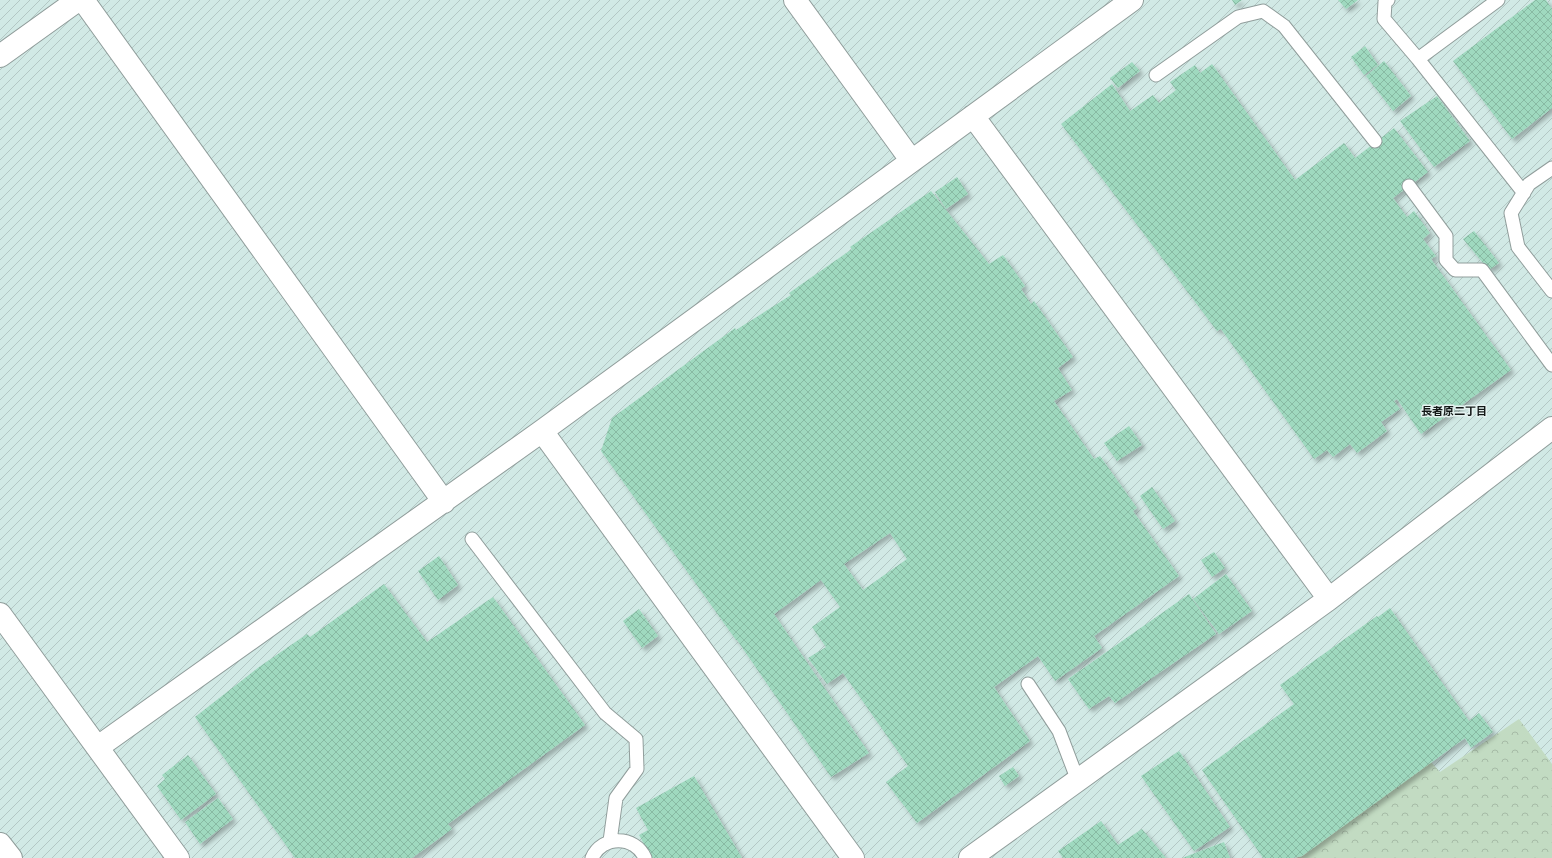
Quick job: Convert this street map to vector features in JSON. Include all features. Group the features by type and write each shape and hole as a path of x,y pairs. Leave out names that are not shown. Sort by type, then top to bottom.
{"street":[{"path":"0,56 78,0"},
{"path":"83,0 444,502"},
{"path":"795,0 911,160"},
{"path":"98,747 444,502 1132,0"},
{"path":"973,116 1329,599"},
{"path":"970,858 1329,599 1552,428"},
{"path":"542,431 853,858"},
{"path":"0,614 98,747 170,855"},
{"path":"0,844 10,858"}],"lane":[{"path":"1388,0 1385,2 1384,20 1418,60 1524,193"},
{"path":"1418,60 1498,0"},
{"path":"1156,75 1238,17 1263,11 1284,26 1375,142"},
{"path":"1552,168 1529,184 1511,212 1518,247 1552,291"},
{"path":"1410,186 1446,236 1446,260 1455,270 1482,270 1552,365"},
{"path":"472,539 605,713 636,739 637,769 616,798 610,841"},
{"path":"1028,684 1059,731 1078,781"},
{"path":"592,858 594,853 601,846 610,841 619,840 629,842 637,847 645,858"}],"shaded area":[{"path":"0,0 1552,0 1552,858 0,858"}],"green space":[{"path":"1519,719 1552,764 1552,858 1295,858 1302,856 1431,762 1440,772"}],"building":[{"path":"1232,0 1242,0 1235,5"},
{"path":"1338,0 1358,0 1346,9"},
{"path":"1535,0 1546,0 1552,9 1552,108 1512,139 1453,61"},
{"path":"1365,46 1378,65 1364,75 1351,57"},
{"path":"1384,61 1411,96 1393,111 1366,76"},
{"path":"1132,62 1140,71 1118,88 1110,78"},
{"path":"1212,64 1295,180 1344,143 1355,158 1394,128 1428,172 1393,198 1407,217 1414,211 1430,233 1423,239 1436,256 1431,259 1511,370 1421,434 1397,399 1394,401 1400,409 1381,422 1387,431 1357,453 1350,444 1333,457 1327,450 1314,459 1221,329 1217,331 1061,124 1112,84 1130,111 1153,95 1159,103 1176,90 1170,82 1195,65 1200,73"},
{"path":"1437,96 1470,141 1434,167 1400,121"},
{"path":"957,177 968,194 946,209 935,192"},
{"path":"931,191 989,264 1003,255 1025,286 1021,289 1031,304 1034,301 1073,357 1058,368 1072,390 1054,401 1094,459 1100,456 1137,508 1133,511 1179,576 1094,636 1102,648 1055,681 1038,656 994,687 1030,741 917,823 886,782 908,766 843,673 827,684 808,658 826,647 812,627 840,607 821,580 774,614 869,753 831,777 737,640 601,451 612,418 735,328 736,330 791,295 789,293 852,249 850,247","holes":["890,533 907,559 863,590 844,564"]},
{"path":"1474,231 1499,263 1489,270 1463,239"},
{"path":"1129,426 1142,445 1117,461 1104,443"},
{"path":"1152,487 1175,521 1163,529 1140,496"},
{"path":"1214,552 1225,568 1212,577 1201,560"},
{"path":"439,556 458,585 438,600 418,571"},
{"path":"1226,574 1252,611 1219,634 1193,599"},
{"path":"384,584 427,642 493,597 585,725 448,824 452,829 412,858 295,858 195,717 259,667 307,634 310,637"},
{"path":"1189,594 1216,634 1115,703 1109,696 1089,709 1068,679"},
{"path":"1390,608 1469,721 1479,713 1493,732 1471,748 1465,738 1302,856 1293,858 1263,858 1202,770 1294,704 1280,685"},
{"path":"639,609 658,636 642,648 623,621"},
{"path":"1179,751 1230,827 1194,851 1141,776"},
{"path":"188,755 216,794 181,820 157,786 165,779 162,775"},
{"path":"1013,767 1019,776 1005,786 999,776"},
{"path":"694,776 742,858 652,858 639,835 648,830 636,808"},
{"path":"218,798 233,819 200,844 185,822"},
{"path":"1101,821 1118,845 1142,829 1166,858 1063,858 1058,851"},
{"path":"1224,842 1230,858 1182,858"}],"district":[{"name":"長者原二丁目","path":"1454,411"}]}
